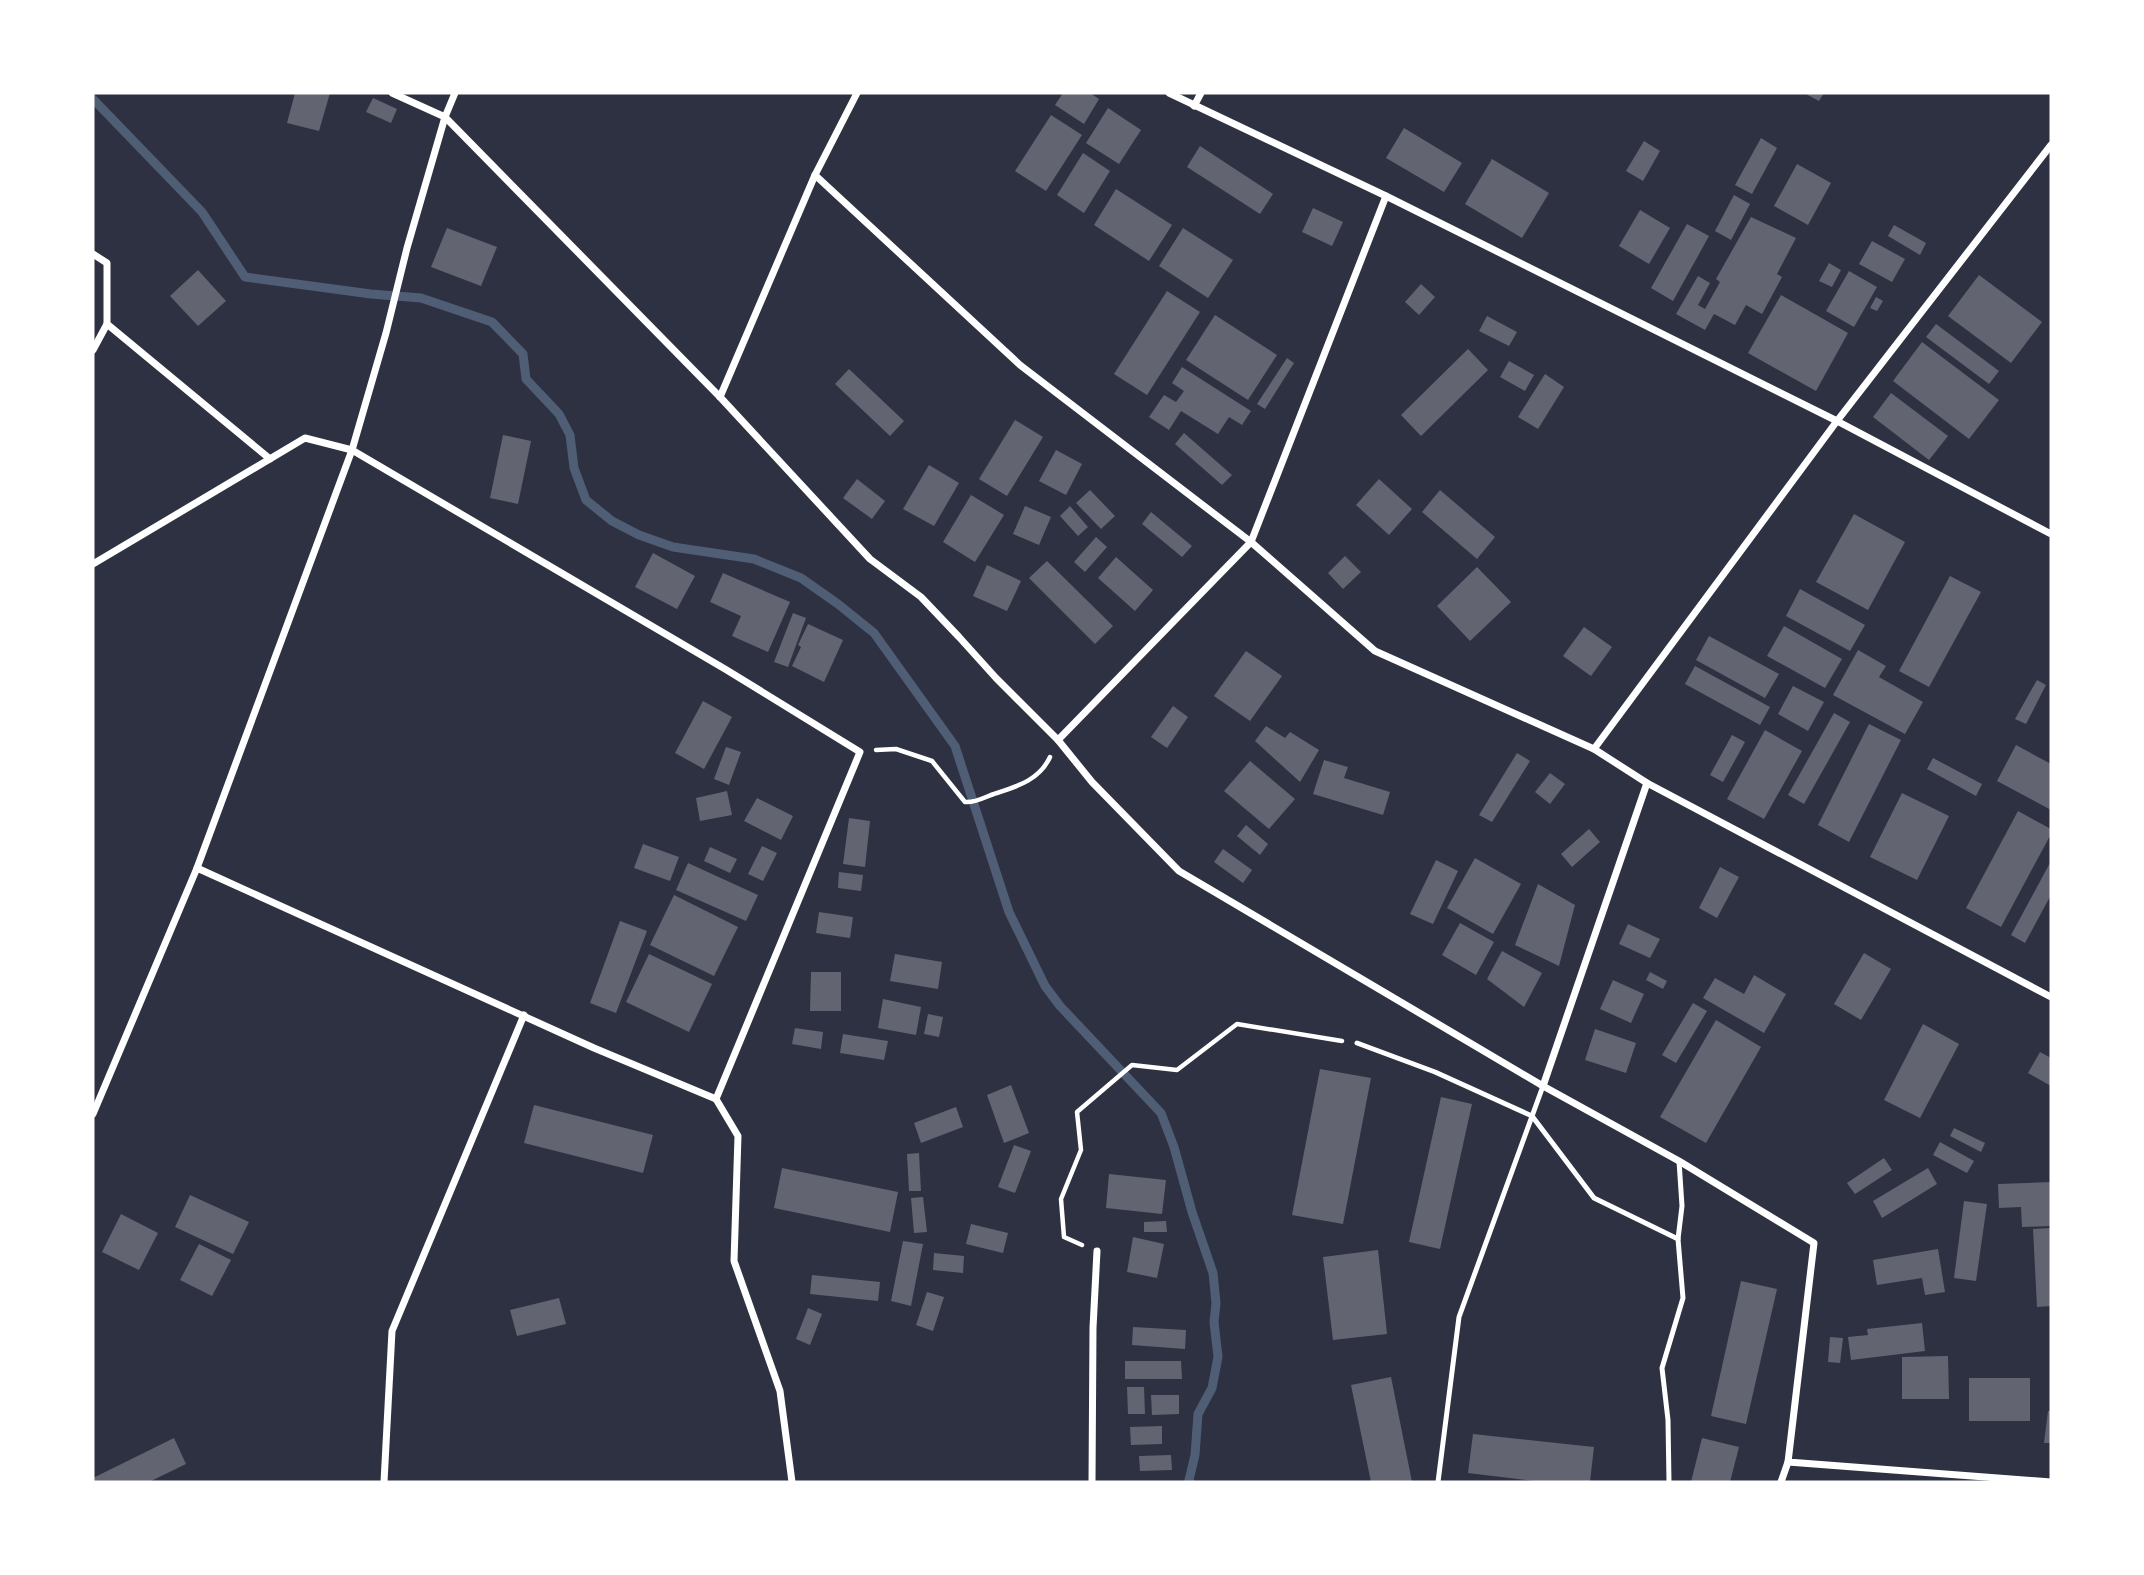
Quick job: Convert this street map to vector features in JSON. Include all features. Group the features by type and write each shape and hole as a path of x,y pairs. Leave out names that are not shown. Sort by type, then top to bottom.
{"street":[{"path":"392,93 445,117 720,397 870,559 920,597 1179,871 1814,1242 1788,1462 1781,1482"},
{"path":"93,1114 197,869 352,450 386,333 407,247 445,117 455,93"},
{"path":"720,397 815,175 857,93"},
{"path":"1169,93 1386,197 1837,421 2051,534"},
{"path":"1194,106 1201,93"},
{"path":"1594,749 1837,421 2051,145"},
{"path":"815,175 1020,365 1251,542 1375,650 1594,749 1647,783 2051,997"},
{"path":"1058,740 1251,542 1386,197"},
{"path":"93,254 107,263 107,324 93,350"},
{"path":"107,324 270,459"},
{"path":"93,564 305,438 352,450 725,668 860,751 716,1099"},
{"path":"1543,1086 1647,783"},
{"path":"197,869 594,1048 716,1099 738,1136 734,1261 780,1391 792,1482"},
{"path":"384,1482 391,1331 524,1015"},
{"path":"1093,1482 1093,1328 1097,1251"},
{"path":"1788,1462 2051,1482"}],"lane":[{"path":"1357,1044 1435,1072 1532,1116 1594,1198 1678,1239"},
{"path":"1438,1482 1459,1317 1543,1086"},
{"path":"1668,1482 1668,1420 1662,1368 1683,1298 1678,1239 1682,1206 1679,1161"}],"path":[{"path":"860,751 897,749 932,761 965,802 973,803 1017,788 1034,777 1047,764 1058,740"},
{"path":"1097,1251 1064,1237 1060,1199 1081,1150 1077,1112 1132,1065 1177,1070 1237,1024 1357,1044"}],"building":[{"path":"295,93 330,93 319,131 287,123"},
{"path":"1063,93 1090,93 1099,99 1084,124 1055,105"},
{"path":"1804,93 1824,93 1819,101"},
{"path":"373,98 397,109 391,123 366,112"},
{"path":"1108,108 1141,130 1119,164 1086,143"},
{"path":"1051,115 1082,135 1046,191 1015,171"},
{"path":"1404,128 1462,163 1444,192 1386,158"},
{"path":"1761,138 1777,148 1752,194 1735,185"},
{"path":"1644,141 1660,151 1643,181 1626,171"},
{"path":"1200,146 1273,194 1260,214 1187,167"},
{"path":"1083,153 1110,171 1084,213 1057,195"},
{"path":"1492,159 1549,193 1522,238 1465,204"},
{"path":"1797,164 1831,183 1808,225 1774,206"},
{"path":"1116,189 1172,225 1149,261 1094,225"},
{"path":"1734,195 1750,204 1731,240 1715,231"},
{"path":"1313,208 1343,222 1332,246 1302,232"},
{"path":"1640,210 1670,228 1649,264 1619,246"},
{"path":"1751,217 1796,238 1777,274 1782,277 1762,314 1746,305 1735,325 1714,314 1705,330 1676,314 1698,276 1710,283 1698,305 1705,309 1720,282 1716,279"},
{"path":"1687,224 1709,236 1673,301 1651,288"},
{"path":"1894,225 1926,243 1920,255 1888,236"},
{"path":"447,228 497,247 481,286 431,267"},
{"path":"1183,228 1233,260 1208,298 1159,266"},
{"path":"1872,241 1905,259 1892,282 1859,264"},
{"path":"1829,263 1841,270 1832,287 1819,281"},
{"path":"198,270 226,301 198,326 170,296"},
{"path":"1849,271 1877,287 1854,327 1826,311"},
{"path":"1979,275 2042,322 2011,363 1948,316"},
{"path":"1421,284 1435,297 1419,315 1405,302"},
{"path":"1167,291 1200,312 1147,395 1114,374"},
{"path":"1781,295 1848,333 1816,391 1748,353"},
{"path":"1876,297 1883,301 1877,311 1870,308"},
{"path":"1215,315 1277,355 1248,400 1186,360"},
{"path":"1487,316 1517,332 1509,346 1479,331"},
{"path":"1936,324 1999,371 1989,384 1926,337"},
{"path":"1922,342 1999,400 1969,439 1893,381"},
{"path":"1468,349 1488,370 1421,436 1401,415"},
{"path":"1287,358 1294,363 1265,409 1257,404"},
{"path":"1509,361 1534,375 1525,391 1500,377"},
{"path":"1182,367 1251,411 1242,425 1229,417 1218,434 1181,411 1169,430 1149,417 1164,395 1176,402 1184,391 1172,383"},
{"path":"849,369 904,421 890,436 835,384"},
{"path":"1545,374 1564,387 1538,429 1518,417"},
{"path":"1891,393 1948,436 1929,460 1873,417"},
{"path":"1015,420 1043,437 1007,496 979,479"},
{"path":"1184,433 1232,475 1222,485 1175,444"},
{"path":"503,435 531,441 518,504 490,498"},
{"path":"1056,450 1082,464 1066,495 1039,481"},
{"path":"929,465 959,483 934,526 903,509"},
{"path":"857,479 885,501 872,519 843,498"},
{"path":"1379,479 1412,509 1389,535 1356,505"},
{"path":"1090,490 1115,516 1101,529 1076,503"},
{"path":"1440,490 1495,537 1477,559 1422,512"},
{"path":"971,495 1004,515 975,562 943,542"},
{"path":"1025,506 1051,517 1039,545 1013,534"},
{"path":"1070,506 1088,527 1078,536 1060,516"},
{"path":"1151,512 1192,546 1182,557 1142,524"},
{"path":"1854,514 1905,542 1868,610 1816,582"},
{"path":"1096,537 1107,547 1085,572 1074,562"},
{"path":"653,553 695,576 677,609 635,587"},
{"path":"1345,556 1361,572 1343,589 1328,573"},
{"path":"1116,557 1153,590 1135,611 1098,578"},
{"path":"1047,561 1113,626 1095,644 1029,578"},
{"path":"987,565 1021,581 1007,611 973,596"},
{"path":"1477,567 1511,602 1470,641 1437,606"},
{"path":"723,573 790,602 768,652 732,636 741,616 710,602"},
{"path":"1950,576 1981,592 1929,687 1899,671"},
{"path":"1800,589 1865,625 1850,651 1786,616"},
{"path":"793,613 806,618 788,667 774,662"},
{"path":"808,624 843,640 824,682 792,666"},
{"path":"1784,626 1842,659 1825,688 1767,656"},
{"path":"1584,627 1612,647 1591,676 1563,656"},
{"path":"1709,636 1779,674 1765,698 1696,660"},
{"path":"1858,650 1886,666 1879,677 1923,702 1905,734 1833,695"},
{"path":"1246,651 1282,676 1250,721 1214,696"},
{"path":"1695,666 1770,707 1760,725 1685,684"},
{"path":"2037,680 2046,685 2026,724 2015,719"},
{"path":"1793,686 1824,702 1808,731 1778,714"},
{"path":"703,701 732,717 704,769 675,753"},
{"path":"1173,706 1188,717 1167,748 1151,737"},
{"path":"1834,713 1850,722 1804,804 1788,795"},
{"path":"1869,724 1901,740 1849,842 1818,825"},
{"path":"1266,726 1285,738 1290,732 1319,750 1300,782 1255,741"},
{"path":"1765,730 1802,751 1764,819 1727,799"},
{"path":"1732,735 1745,742 1723,782 1710,775"},
{"path":"2016,745 2051,764 2051,810 1997,781"},
{"path":"726,747 741,752 729,785 714,779"},
{"path":"1517,753 1530,761 1492,822 1479,815"},
{"path":"1933,758 1982,784 1976,796 1927,769"},
{"path":"1324,760 1348,767 1344,778 1390,792 1383,815 1313,794"},
{"path":"1250,761 1295,799 1269,829 1224,791"},
{"path":"1550,773 1565,784 1550,804 1535,792"},
{"path":"727,791 732,815 700,821 696,798"},
{"path":"1902,793 1949,816 1917,880 1870,857"},
{"path":"757,798 793,816 781,840 744,821"},
{"path":"2018,811 2051,829 2051,834 2001,927 1966,908"},
{"path":"849,818 870,821 865,867 843,864"},
{"path":"1246,825 1268,844 1260,855 1237,836"},
{"path":"1589,829 1600,842 1572,867 1561,854"},
{"path":"643,844 679,857 670,881 634,868"},
{"path":"762,846 777,853 763,881 748,874"},
{"path":"710,847 737,859 730,873 704,861"},
{"path":"1223,849 1252,870 1243,883 1214,862"},
{"path":"1475,858 1521,884 1493,934 1447,908"},
{"path":"1436,860 1458,871 1433,924 1410,914"},
{"path":"2051,861 2051,895 2025,943 2011,935"},
{"path":"688,863 758,895 746,921 676,890"},
{"path":"1720,867 1739,877 1717,918 1699,908"},
{"path":"839,872 863,875 861,891 838,888"},
{"path":"1538,884 1575,905 1559,966 1515,945"},
{"path":"674,895 738,927 714,976 650,945"},
{"path":"819,912 853,917 850,938 816,933"},
{"path":"620,921 647,931 616,1013 590,1003"},
{"path":"1460,923 1494,942 1476,975 1442,955"},
{"path":"1628,924 1660,939 1650,958 1619,944"},
{"path":"1502,951 1542,973 1524,1007 1487,979"},
{"path":"1864,953 1891,969 1861,1020 1834,1004"},
{"path":"649,954 712,984 689,1032 626,1002"},
{"path":"895,954 942,962 938,989 890,981"},
{"path":"811,972 841,972 841,1011 810,1011"},
{"path":"1650,972 1667,981 1663,989 1646,980"},
{"path":"1754,975 1786,994 1764,1033 1703,998 1715,978 1744,994"},
{"path":"1613,980 1644,994 1631,1023 1600,1009"},
{"path":"883,999 921,1007 916,1035 878,1028"},
{"path":"1693,1003 1707,1011 1676,1063 1662,1055"},
{"path":"928,1014 943,1017 939,1037 924,1034"},
{"path":"1716,1020 1761,1047 1706,1143 1660,1117"},
{"path":"1923,1024 1959,1044 1920,1118 1884,1100"},
{"path":"795,1028 823,1032 821,1049 792,1044"},
{"path":"1595,1029 1636,1043 1626,1073 1585,1060"},
{"path":"843,1034 888,1041 884,1060 840,1053"},
{"path":"2040,1052 2051,1058 2051,1086 2028,1073"},
{"path":"1320,1069 1371,1078 1343,1224 1292,1215"},
{"path":"1011,1085 1029,1133 1004,1143 987,1095"},
{"path":"1441,1097 1472,1104 1440,1249 1409,1242"},
{"path":"534,1105 653,1135 643,1173 524,1143"},
{"path":"956,1107 963,1127 921,1143 914,1123"},
{"path":"1954,1128 1985,1143 1981,1152 1950,1136"},
{"path":"1940,1142 1974,1161 1967,1173 1933,1155"},
{"path":"1014,1145 1031,1151 1015,1193 998,1187"},
{"path":"919,1153 921,1191 909,1191 907,1154"},
{"path":"1884,1158 1892,1170 1855,1194 1847,1183"},
{"path":"782,1168 898,1192 890,1232 774,1208"},
{"path":"1928,1168 1937,1184 1882,1218 1873,1201"},
{"path":"1109,1174 1166,1180 1162,1214 1106,1208"},
{"path":"2051,1182 2051,1226 2022,1227 2021,1207 1999,1208 1998,1184"},
{"path":"190,1195 249,1222 233,1254 175,1227"},
{"path":"923,1197 927,1232 914,1233 911,1198"},
{"path":"1964,1201 1987,1204 1976,1281 1954,1278"},
{"path":"121,1214 158,1233 139,1270 102,1252"},
{"path":"1166,1221 1167,1232 1144,1232 1144,1222"},
{"path":"971,1224 1008,1233 1003,1253 966,1244"},
{"path":"2051,1228 2051,1306 2037,1307 2033,1229"},
{"path":"1133,1237 1164,1244 1157,1278 1127,1272"},
{"path":"903,1241 923,1244 911,1306 891,1301"},
{"path":"199,1244 231,1260 212,1296 180,1280"},
{"path":"1938,1249 1945,1292 1925,1295 1922,1278 1877,1285 1873,1260"},
{"path":"1378,1250 1387,1334 1333,1340 1323,1257"},
{"path":"934,1253 964,1256 963,1273 933,1270"},
{"path":"812,1275 880,1282 878,1301 810,1294"},
{"path":"1741,1281 1777,1289 1746,1424 1711,1416"},
{"path":"927,1292 944,1297 933,1331 916,1325"},
{"path":"559,1298 566,1324 517,1336 510,1310"},
{"path":"808,1308 822,1314 810,1345 796,1339"},
{"path":"1922,1323 1925,1351 1851,1360 1848,1337 1868,1335 1867,1329"},
{"path":"1133,1327 1186,1330 1185,1349 1132,1345"},
{"path":"1830,1337 1843,1338 1840,1363 1828,1362"},
{"path":"1948,1356 1949,1399 1902,1399 1902,1357"},
{"path":"1125,1361 1181,1361 1182,1379 1125,1379"},
{"path":"1391,1377 1412,1482 1371,1482 1351,1385"},
{"path":"1969,1378 2030,1378 2030,1421 1969,1421"},
{"path":"1127,1387 1144,1387 1145,1414 1128,1414"},
{"path":"1151,1395 1179,1395 1179,1414 1152,1415"},
{"path":"2048,1411 2051,1411 2051,1443 2044,1443"},
{"path":"1162,1426 1162,1444 1131,1445 1130,1427"},
{"path":"1473,1434 1594,1447 1590,1482 1542,1482 1468,1473"},
{"path":"174,1438 186,1464 149,1482 93,1482 93,1478"},
{"path":"1702,1438 1739,1447 1730,1482 1691,1482"},
{"path":"1171,1455 1172,1470 1140,1471 1139,1456"}],"waterway":[{"path":"93,99 202,212 245,277 421,298 492,322 523,354 526,379 559,414 570,435 574,468 586,500 612,521 639,535 673,547 754,559 801,578 874,633 955,746 1009,912 1045,986 1060,1006 1161,1113 1174,1147 1213,1273 1216,1303 1214,1322 1218,1357 1212,1388 1198,1414 1190,1482"}]}
